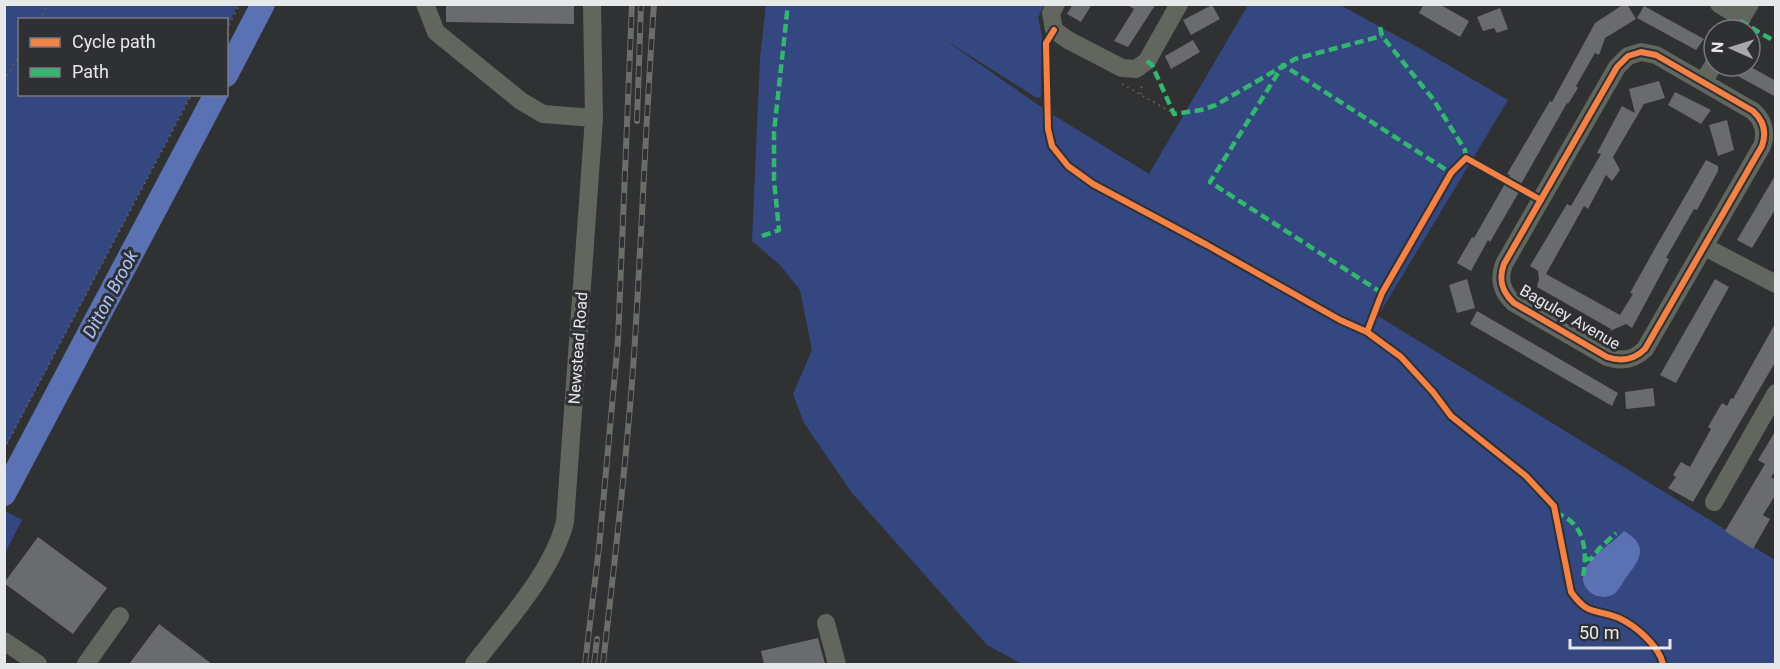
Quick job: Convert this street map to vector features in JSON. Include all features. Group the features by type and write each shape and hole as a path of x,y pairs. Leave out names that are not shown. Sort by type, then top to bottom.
{"street":[{"path":"425,4 436,32 521,101 543,114 594,118"},
{"name":"Newstead Road","path":"474,664 547,567 558,547 565,522 594,118 592,4"},
{"path":"1056,4 1051,13 1054,30 1068,40 1122,68 1136,69 1147,61 1179,4"},
{"path":"1719,4 1742,18"},
{"name":"Baguley Avenue","path":"1649,52 1703,82 1753,111 1761,121 1765,134 1762,146 1645,349 1627,360 1607,357 1515,303 1504,292 1500,279 1504,264 1622,61 1634,54 1649,52"},
{"path":"1703,82 1705,78"},
{"path":"1705,247 1776,284"},
{"path":"1724,494 1776,393"},
{"path":"86,664 120,616"},
{"path":"826,623 837,664"},
{"path":"4,641 31,663"}],"path":[{"path":"40,18 48,4"},
{"path":"228,26 240,4"},
{"path":"4,81 18,57"},
{"path":"1141,94 1142,76"},
{"path":"4,449 191,96"}],"shaded area":[{"path":"5,4 238,5 228,24 228,18 18,18 18,96 190,96 5,448"},
{"path":"766,5 1044,5 1038,18 1042,36 1041,97 1037,98 942,38 1047,111 1149,174 1248,5 1340,5 1508,100 1378,316 1775,560 1774,664 1022,664 987,645 852,493 804,423 793,394 812,350 800,290 780,265 752,241 760,58"},
{"path":"5,511 22,520 5,553"},
{"path":"1624,531 1637,542 1640,548 1635,566 1614,594 1608,597 1595,595 1586,588 1583,582 1585,570 1598,554"}],"building":[{"path":"446,4 574,4 574,24 446,22"},
{"path":"1073,4 1092,4 1081,22 1067,14"},
{"path":"1126,4 1156,4 1128,47 1114,41 1134,9"},
{"path":"1424,4 1439,4 1469,21 1460,37 1419,13"},
{"path":"1627,4 1636,19 1605,38 1599,55 1595,53 1576,86 1578,88 1567,103 1517,191 1519,192 1471,271 1457,263 1472,237 1474,238 1510,175 1507,174 1550,101 1552,102 1595,23"},
{"path":"1212,5 1220,19 1191,35 1183,20"},
{"path":"1644,6 1702,38 1702,42 1696,50 1637,18"},
{"path":"1500,8 1508,29 1497,33 1494,28 1483,31 1477,17"},
{"path":"1193,40 1200,52 1171,69 1165,56"},
{"path":"1762,73 1776,81 1776,97 1741,78 1762,78"},
{"path":"1659,81 1665,98 1644,104 1613,157 1620,170 1612,181 1606,175 1588,209 1584,206 1546,274 1620,315 1633,294 1630,293 1706,160 1718,166 1718,171 1697,210 1694,209 1666,258 1669,259 1632,328 1626,324 1610,331 1611,329 1537,287 1538,271 1530,266 1567,204 1571,206 1601,154 1597,153 1622,106 1635,113 1629,89"},
{"path":"1675,92 1711,110 1701,124 1668,105"},
{"path":"1727,120 1734,150 1718,156 1709,125"},
{"path":"1776,174 1776,208 1752,248 1737,240"},
{"path":"1467,279 1475,308 1457,313 1449,285"},
{"path":"1715,279 1729,287 1676,383 1660,375"},
{"path":"1477,311 1618,393 1612,406 1470,324"},
{"path":"1776,322 1776,361 1693,502 1668,488 1676,477 1673,475 1681,462 1690,467 1722,403 1727,406 1731,398 1733,399"},
{"path":"1653,388 1655,406 1626,409 1625,392"},
{"path":"1776,430 1776,470 1771,477 1776,480 1776,494 1763,515 1770,519 1753,549 1725,531 1765,464 1758,460"},
{"path":"38,537 107,588 73,634 4,583"},
{"path":"159,624 212,664 129,664"},
{"path":"818,638 825,664 764,664 761,651"}],"waterway":[{"name":"Ditton Brook","path":"228,71 263,4"},
{"name":"Ditton Brook","path":"4,494 215,96"}],"railway":[{"path":"585,664 599,548 618,340 632,4"},
{"path":"637,121 641,4"},
{"path":"603,664 632,381 654,4"},
{"path":"594,664 597,639"}],"marked path":[{"path":"762,236 779,230 774,180 774,132 788,4"},
{"path":"1380,27 1382,36 1433,99 1465,150 1466,158"},
{"path":"1762,34 1776,42"},
{"path":"1147,61 1152,65 1174,114 1216,105 1295,59 1382,36"},
{"path":"1382,293 1210,182 1283,65 1451,173"},
{"path":"1555,513 1572,523 1582,538 1585,556 1583,576"},
{"path":"1585,559 1591,559 1616,533"}],"cycle path":[{"path":"1054,30 1046,43 1048,129 1052,146 1068,166 1093,184 1340,320 1367,332 1401,357 1451,416 1526,476 1554,506 1571,592 1577,600 1588,609 1619,618 1632,626 1657,650 1663,664"},
{"path":"1641,52 1656,55 1753,111 1762,122 1764,136 1762,146 1645,349 1632,358 1618,359 1607,357 1514,303 1504,290 1501,275 1504,264 1617,67 1628,56 1641,52"},
{"path":"1367,332 1382,293 1451,173 1466,158 1541,200"}]}
